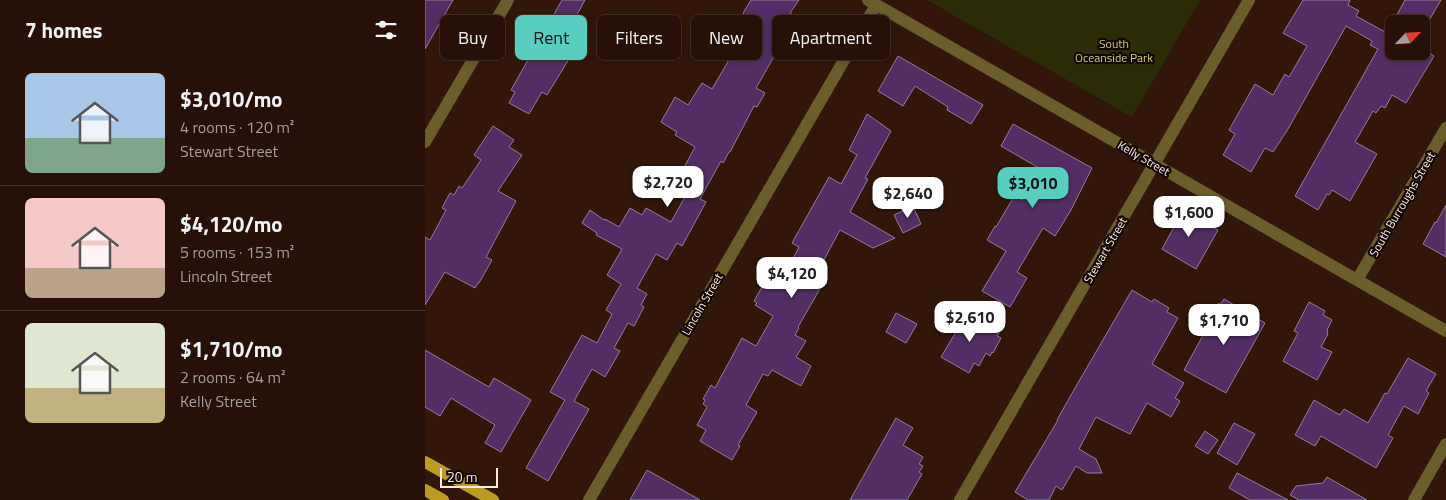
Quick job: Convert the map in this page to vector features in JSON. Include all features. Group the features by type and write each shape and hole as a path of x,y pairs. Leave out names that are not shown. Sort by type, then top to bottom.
{"main road":[{"path":"425,462 493,500"},
{"path":"425,490 443,500"}],"street":[{"path":"425,142 507,0"},
{"name":"Stewart Street","path":"960,500 1249,0"},
{"name":"Kelly Street","path":"872,2 1446,331"},
{"name":"Lincoln Street","path":"589,500 872,2"},
{"name":"South Burroughs Street","path":"1357,280 1446,128"},
{"path":"1414,500 1446,444"}],"green space":[{"name":"South Oceanside Park","path":"927,0 1200,0 1132,117"}],"building":[{"path":"425,0 453,0 444,15 440,15 440,23 425,49"},
{"path":"562,0 585,0 577,15 554,15"},
{"path":"751,0 799,0 790,13 793,15 772,15 772,60 756,88 765,93 757,107 754,106 730,152 723,163 721,161 700,199 706,202 682,246 677,243 667,260 656,254 637,288 647,294 641,305 644,307 634,326 628,323 614,348 620,351 605,377 592,369 574,401 589,409 548,481 526,468 565,400 550,392 582,335 597,343 612,314 606,310 621,284 607,275 622,249 596,235 597,233 582,223 590,210 604,220 619,227 630,208 642,215 646,208 671,222 687,193 674,186 695,147 675,135 677,132 661,122 675,97 688,105 702,83 712,89 729,60 762,60 762,15 745,15 743,13"},
{"path":"1303,0 1350,0 1348,5 1359,11 1356,16 1385,32 1385,60 1430,60 1430,53 1434,56 1406,103 1392,95 1385,108 1381,106 1376,113 1373,111 1355,142 1377,154 1350,201 1332,190 1329,195 1327,194 1318,210 1295,196 1378,49 1370,45 1372,41 1346,26 1273,152 1265,148 1251,172 1223,155 1235,134 1229,130 1255,84 1273,95 1285,74 1289,77 1307,46 1283,33"},
{"path":"1405,0 1441,0 1430,19 1430,15 1397,15"},
{"path":"898,56 983,105 971,124 947,110 948,107 915,86 903,106 878,91"},
{"path":"528,60 568,60 547,95 542,92 529,114 509,103 515,92 511,90"},
{"path":"867,114 891,131 865,178 868,179 850,212 895,238 873,248 840,230 818,271 825,275 822,278 825,280 795,335 806,341 796,357 811,366 801,386 772,370 768,376 763,374 746,405 757,412 738,445 740,446 732,460 700,441 706,430 697,425 707,407 703,404 705,400 703,399 711,385 715,388 742,338 756,346 773,316 755,305 757,303 754,301 769,275 781,281 799,247 792,243 829,177 841,184 857,155 849,150"},
{"path":"1013,124 1092,168 1071,210 1055,236 1043,228 1017,272 1027,278 1010,307 982,291 1006,251 987,240 1015,195 1022,200 1039,168 1001,146"},
{"path":"493,126 514,140 509,147 522,155 498,191 516,201 486,257 492,260 475,288 445,272 425,305 425,237 430,240 446,210 442,208 450,193 454,195 459,186 462,188 481,160 474,155"},
{"path":"1446,205 1446,257 1423,244"},
{"path":"913,206 921,224 903,233 894,215"},
{"path":"1176,206 1218,230 1196,269 1162,249 1174,227 1170,224 1172,221 1169,219"},
{"path":"1132,290 1152,302 1154,299 1169,308 1167,312 1178,318 1152,364 1184,383 1175,398 1180,401 1171,417 1147,403 1130,434 1096,417 1079,449 1096,459 1102,473 1087,473 1076,466 1062,490 1056,486 1049,500 1028,500 1015,492"},
{"path":"1224,299 1265,323 1226,393 1184,370 1219,303 1220,305"},
{"path":"1309,302 1325,311 1323,315 1332,320 1327,330 1328,334 1321,347 1332,352 1317,380 1283,361 1298,333 1294,331"},
{"path":"962,312 999,333 997,336 1001,338 993,353 990,356 986,353 979,366 974,363 969,373 941,357 956,332 952,330"},
{"path":"896,313 917,324 906,343 886,332"},
{"path":"425,350 489,387 494,378 531,400 501,452 485,443 495,425 451,398 440,416 425,407"},
{"path":"1408,358 1436,374 1426,391 1429,393 1418,414 1404,406 1388,435 1393,438 1376,468 1321,436 1315,446 1295,435 1314,400 1340,415 1344,409 1368,423"},
{"path":"896,418 913,428 903,445 923,457 919,464 923,466 919,472 922,474 907,500 850,500"},
{"path":"1234,423 1255,434 1237,465 1217,453"},
{"path":"1205,431 1218,440 1208,454 1195,446"},
{"path":"647,470 700,500 630,500"},
{"path":"1237,473 1288,500 1250,500 1229,488"},
{"path":"1327,477 1367,500 1299,500 1290,495 1296,486 1323,483"}]}
